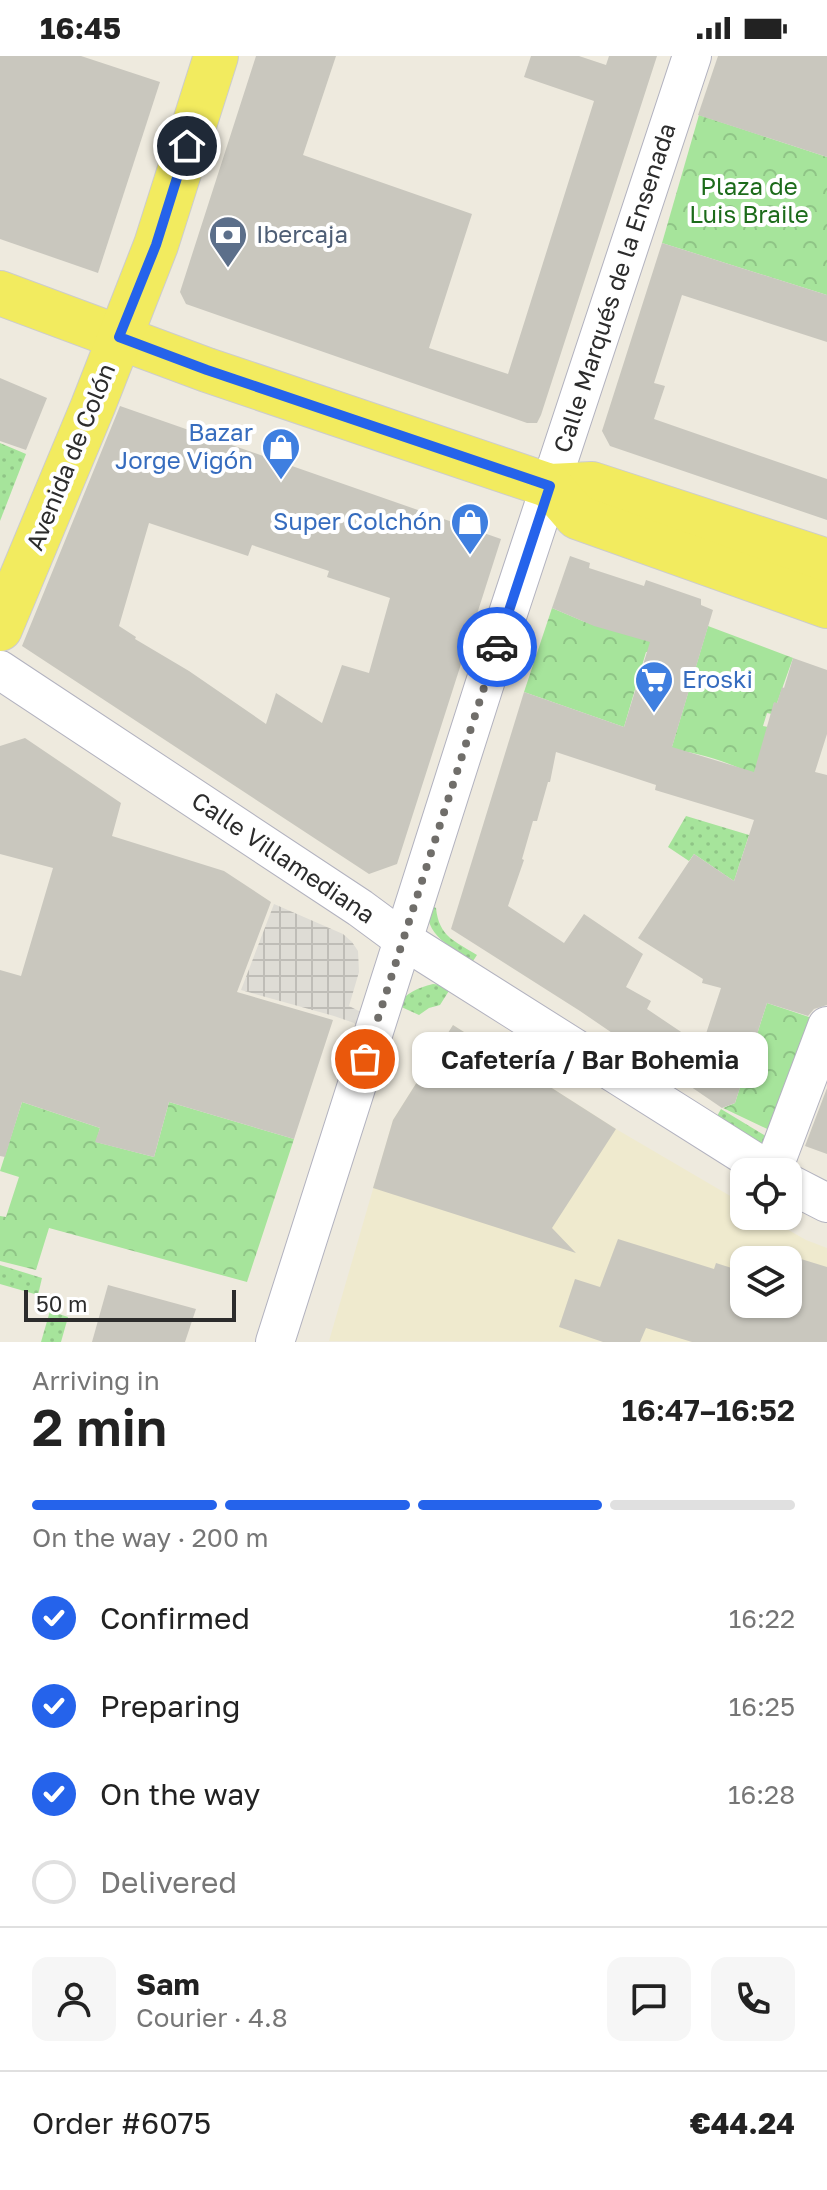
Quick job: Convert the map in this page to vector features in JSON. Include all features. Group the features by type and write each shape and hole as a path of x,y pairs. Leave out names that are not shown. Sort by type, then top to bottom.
{"main road":[{"name":"Avenida de Colón","path":"0,629 156,245 208,58"},
{"path":"0,293 207,370 550,486 592,484 827,561"},
{"path":"550,486 577,517 827,606"}],"street":[{"name":"Calle Marqués de la Ensenada","path":"275,1342 402,939 692,56"},
{"name":"Calle Villamediana","path":"0,670 360,908 402,939 749,1158"},
{"path":"776,1158 827,1026"},
{"path":"802,1190 827,1203"}],"shaded area":[{"path":"274,904 343,934 352,942 358,951 359,972 349,1006 377,1020 374,1030 241,990"},
{"path":"453,1025 616,1129 730,1196 730,1230 788,1230 827,1248 827,1342 329,1341 393,1120"}],"green space":[{"name":"Plaza de Luis Braile","path":"699,115 827,157 827,295 662,243"},
{"path":"0,443 26,454 0,521"},
{"path":"552,608 585,622 650,638 650,652 646,652 624,727 524,692"},
{"path":"708,626 793,658 777,703 774,703 772,714 767,713 763,726 768,727 757,777 715,759 671,750"},
{"path":"686,816 749,835 734,881 694,854 689,861 668,847"},
{"path":"428,904 436,908 444,932 477,955 473,961 434,932"},
{"path":"433,984 452,986 440,1005 419,1015 397,1005 413,991"},
{"path":"767,1003 827,1023 797,1143 723,1108 735,1103"},
{"path":"22,1102 100,1128 96,1142 154,1157 169,1102 294,1139 247,1282 49,1228 36,1270 0,1261 0,1216 6,1217 19,1177 0,1171"},
{"path":"721,1109 779,1144 776,1153 716,1118"},
{"path":"0,1265 42,1278 38,1295 0,1284"},
{"path":"50,1311 68,1317 61,1342 41,1342"}],"building":[{"path":"0,56 81,56 160,82 98,273 0,239"},
{"path":"256,56 336,56 303,155 472,214 429,348 508,374 594,101 524,77 531,56 579,56 606,65 609,56 657,56 537,423 527,423 186,304 180,292"},
{"path":"718,56 827,56 827,157 698,115"},
{"path":"662,243 827,295 827,342 682,295 654,383 665,386 654,419 827,479 827,520 610,446 602,431"},
{"path":"0,378 47,398 26,450 0,441"},
{"path":"120,406 501,539 397,864 369,874 22,646","holes":["149,523 248,556 252,545 329,571 327,577 390,598 369,673 342,665 322,723 276,693 266,724 119,626"]},
{"path":"570,556 590,563 589,568 644,586 646,580 701,599 701,605 713,610 672,747 754,772 774,702 777,703 784,688 793,658 827,670 827,734 815,772 827,775 827,1005 814,1009 808,1016 767,1003 735,1103 722,1108 580,1011 451,929 524,692 624,727 650,642 594,626 552,608","holes":["556,752 656,785 655,790 754,820 734,881 694,854 638,938 703,979 702,983 721,988 702,1046 647,1009 651,1001 626,987 643,954 584,914 564,943 508,906 533,821 537,821 550,782"]},
{"path":"25,738 121,803 112,836 224,871 271,902 237,992 333,1020 294,1139 169,1102 154,1157 95,1142 100,1128 22,1102 5,1157 0,1156 0,970 21,976 53,868 0,854 0,746"},
{"path":"453,1025 616,1129 552,1228 576,1253 373,1188 393,1120"},
{"path":"827,1088 827,1154 805,1146"},
{"path":"618,1239 714,1269 716,1263 730,1268 730,1318 802,1318 802,1259 827,1267 827,1342 692,1342 646,1328 640,1342 603,1342 559,1327 575,1279 600,1287"},
{"path":"108,1285 196,1309 185,1342 92,1342"}],"way so far":[{"path":"365,1059 497,647"}],"place":[{"name":"Ibercaja","path":"228,269"},
{"name":"Bazar Jorge Vigón","path":"281,481"},
{"name":"Super Colchón","path":"470,556"},
{"name":"Eroski","path":"654,714"},
{"name":"Cafetería / Bar Bohemia","path":"365,1059"}],"route":[{"path":"187,146 156,245 119,337 207,370 550,486 497,647"}]}
